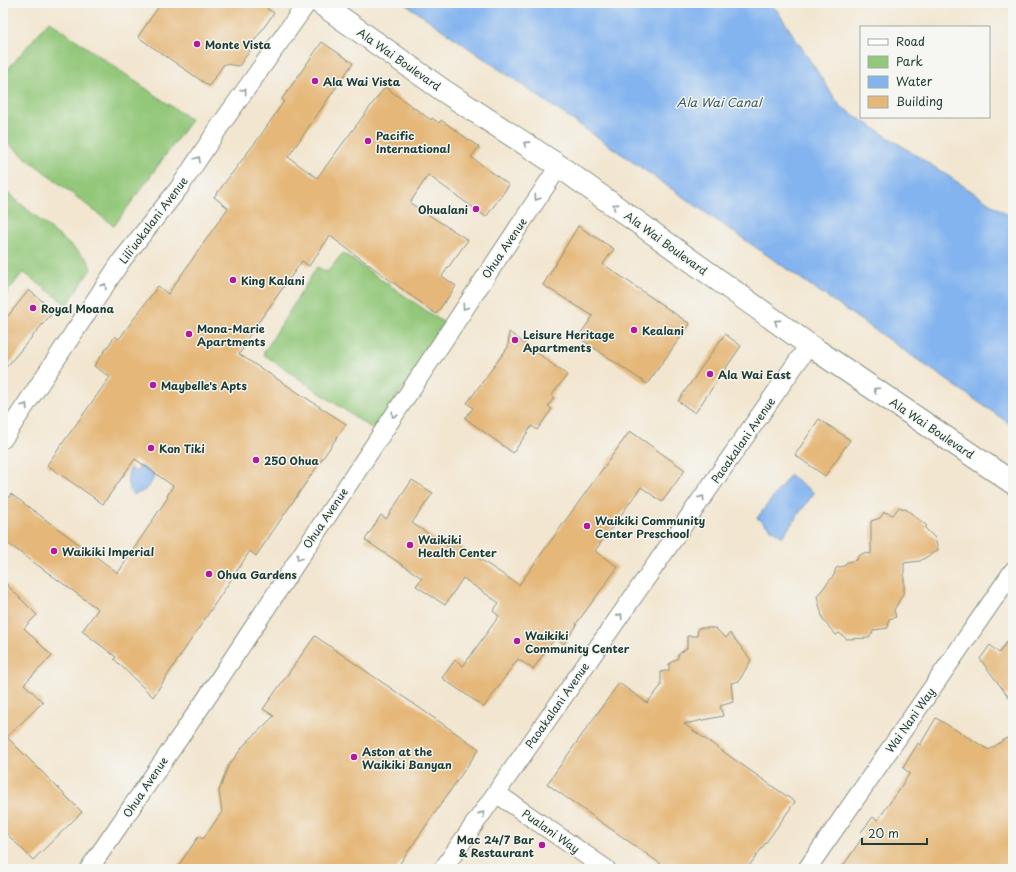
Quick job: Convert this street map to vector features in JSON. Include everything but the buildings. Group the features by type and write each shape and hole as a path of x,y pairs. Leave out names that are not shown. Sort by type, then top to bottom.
{"main road":[{"name":"Ala Wai Boulevard","path":"320,3 444,91 559,166 809,345 1013,483"}],"street":[{"name":"Liliʻuokalani Avenue","path":"3,439 122,260 179,188 222,122 307,3"},
{"name":"Ohua Avenue","path":"89,869 206,698 559,166"},
{"name":"Paoakalani Avenue","path":"443,869 809,345"},
{"name":"Wai Nani Way","path":"807,869 1013,571"},
{"name":"Pualani Way","path":"496,793 606,869"}],"green space":[{"path":"49,21 191,120 114,226 3,140 3,75"},
{"path":"3,189 88,260 91,269 67,305 23,272 3,298"},
{"path":"343,253 447,325 374,430 263,354 317,267 327,272"}],"water":[{"name":"Ala Wai Canal","path":"404,3 768,3 776,9 840,106 1013,218 1013,426"},
{"path":"141,466 154,475 147,488 133,495 129,489 128,482 130,468 136,472"},
{"path":"790,475 814,493 782,537 757,518"}],"place":[{"name":"Monte Vista","path":"197,44"},
{"name":"Ala Wai Vista","path":"315,81"},
{"name":"Pacific International","path":"368,141"},
{"name":"Ohualani","path":"476,209"},
{"name":"King Kalani","path":"233,280"},
{"name":"Royal Moana","path":"33,308"},
{"name":"Kealani","path":"634,330"},
{"name":"Mona-Marie Apartments","path":"189,334"},
{"name":"Leisure Heritage Apartments","path":"515,340"},
{"name":"Ala Wai East","path":"710,374"},
{"name":"Maybelle's Apts","path":"153,385"},
{"name":"Kon Tiki","path":"151,448"},
{"name":"250 Ohua","path":"256,460"},
{"name":"Waikiki Community Center Preschool","path":"587,526"},
{"name":"Waikiki Health Center","path":"410,545"},
{"name":"Waikiki Imperial","path":"54,551"},
{"name":"Ohua Gardens","path":"209,574"},
{"name":"Waikiki Community Center","path":"517,641"},
{"name":"Aston at the Waikiki Banyan","path":"354,757"},
{"name":"Mac 24/7 Bar & Restaurant","path":"542,845"}]}
